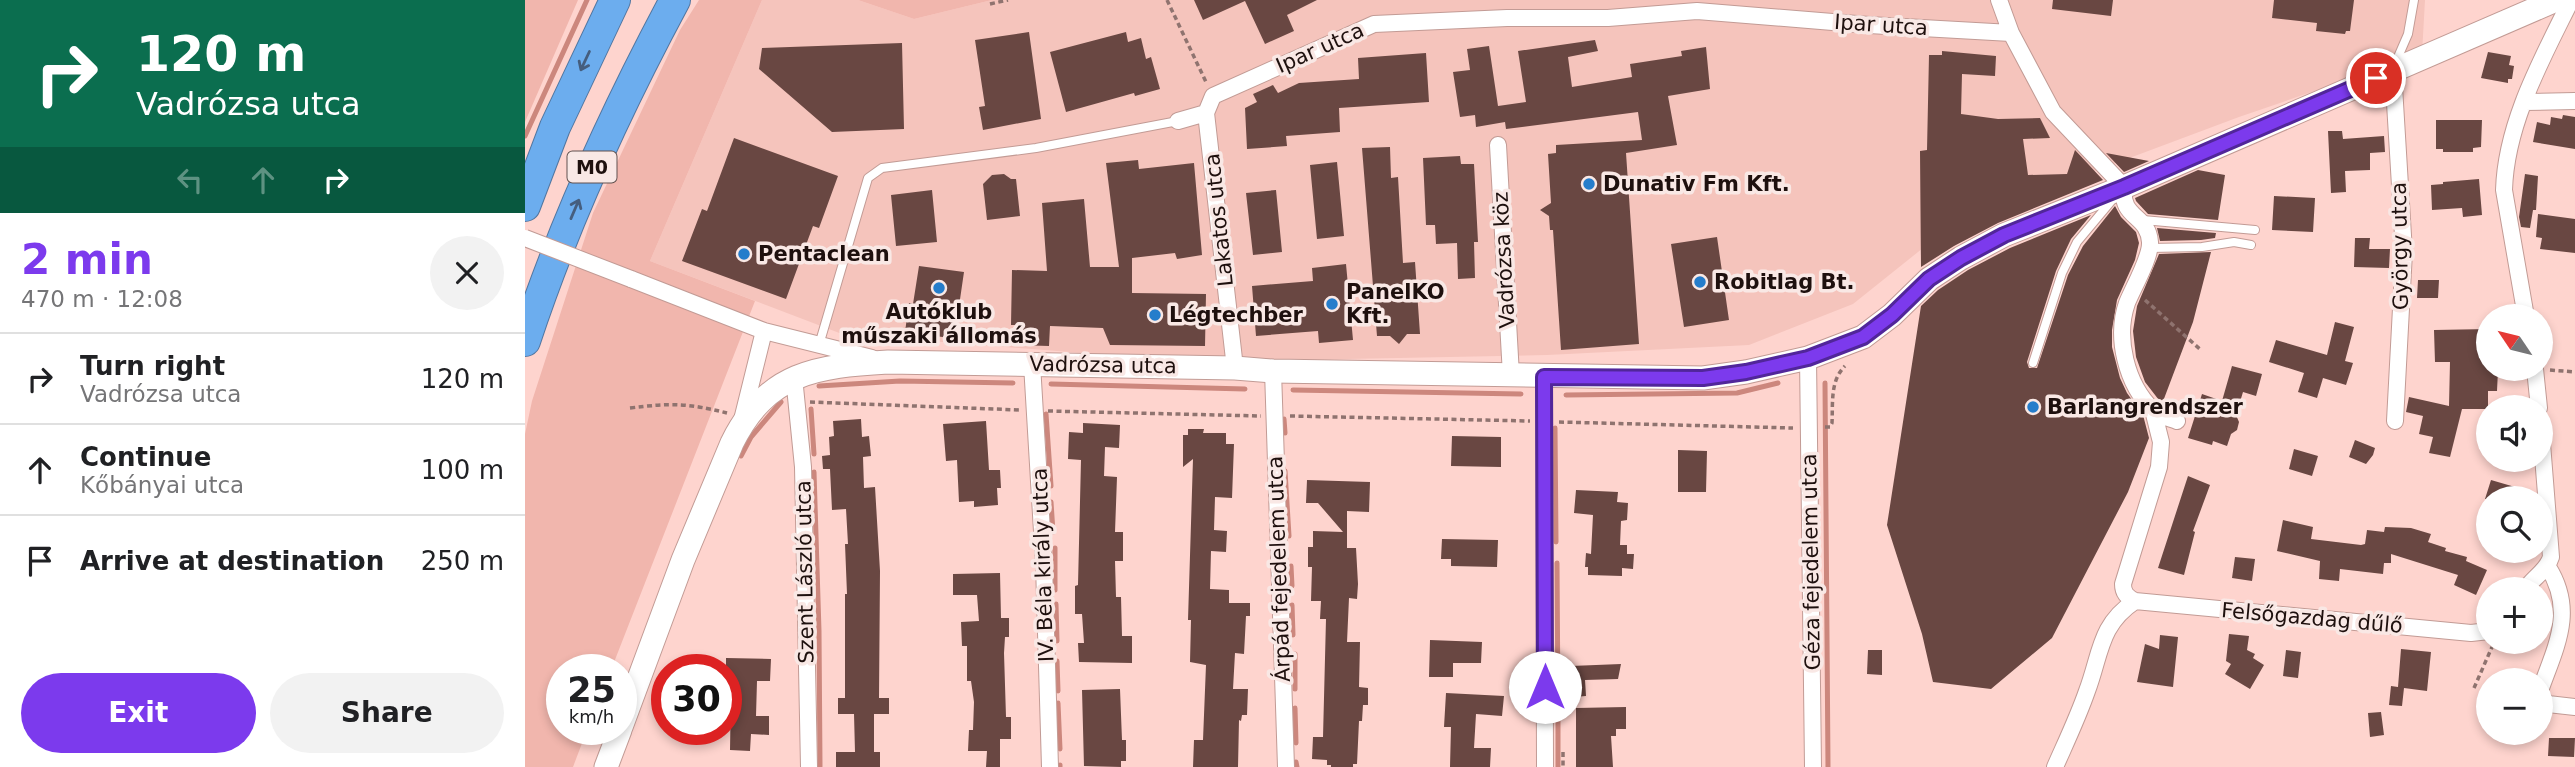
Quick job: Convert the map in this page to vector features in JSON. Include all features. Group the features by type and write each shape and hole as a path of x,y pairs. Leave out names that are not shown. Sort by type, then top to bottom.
{"highway":[{"name":"M0","path":"525,206 561,116 615,0"},
{"name":"M0","path":"525,341 547,276 603,143 633,78 675,0"}],"street":[{"path":"1999,0 2011,33 2053,112 2124,187 2122,199 2147,232 2150,248 2132,290 2123,324 2122,343 2131,375 2140,394 2153,410 2161,442 2159,467 2123,584 2125,594 2135,601 2116,616 2104,634 2088,690 2055,767"},
{"name":"Vadrózsa utca","path":"637,685 683,560 742,421 761,401 794,377 817,369 842,365 888,362 1544,377 1703,378 1746,372 1808,358 1863,337 1892,315 1929,279 2004,235 2124,187 2393,70 2523,7 2556,0"},
{"path":"2524,304 2504,190 2505,171 2524,102 2571,0"},
{"name":"Ipar utca","path":"1213,96 1374,24 1507,19 1608,19 1697,11 2011,33"},
{"name":"György utca","path":"2393,70 2404,252 2396,421"},
{"path":"1178,121 1206,113 1213,96"},
{"path":"2524,102 2575,101"},
{"name":"Lakatos utca","path":"1206,113 1235,368"},
{"name":"Vadrózsa köz","path":"1498,145 1511,375"},
{"path":"525,238 764,331 888,362"},
{"path":"735,319 757,358"},
{"path":"742,421 764,331"},
{"name":"Géza fejedelem utca","path":"1808,358 1813,767"},
{"name":"IV. Béla király utca","path":"1032,364 1044,565 1050,767"},
{"name":"Árpád fejedelem utca","path":"1273,371 1286,767"},
{"name":"Szent László utca","path":"794,377 803,467 809,767"},
{"path":"1544,377 1545,767"},
{"path":"2153,410 2177,421"},
{"path":"2545,472 2551,545 2548,567 2563,591 2566,611 2565,624 2548,668"},
{"path":"2535,577 2548,567"},
{"name":"Felsőgazdag dűlő","path":"2135,601 2476,632"},
{"path":"2553,705 2575,707"},
{"name":"Vadrózsa utca","path":"606,767 614,745"}],"lane":[{"path":"2393,70 2407,34 2414,0"},
{"path":"819,345 868,178 881,168 1036,148 1178,121"},
{"path":"2033,363 2058,284 2077,242 2124,187"},
{"path":"2140,220 2255,230"},
{"path":"2150,248 2203,247 2234,242 2251,245"}],"path":[{"path":"990,4 1008,0"},
{"path":"1167,0 1213,96"},
{"path":"2132,290 2202,351"},
{"path":"2553,370 2575,372"},
{"path":"630,408 670,403 696,405 742,421"},
{"path":"2474,688 2490,654"}],"shaded area":[{"path":"525,0 578,0 525,122"},
{"path":"699,0 762,0 650,261 755,301 617,654 546,654 546,745 581,745 573,767 525,767 525,434 532,401 593,213 680,30"},
{"path":"762,0 858,0 914,19 992,0 2425,0 2422,54 2239,117 1953,224 1853,304 1749,345 1547,355 1197,362 842,334 650,261"},
{"path":"858,0 992,0 914,19"}],"building":[{"path":"1194,0 1317,0 1287,15 1294,31 1265,44 1245,1 1203,20"},
{"path":"2053,0 2113,0 2111,16 2052,9"},
{"path":"2274,0 2354,0 2350,31 2345,34 2316,31 2317,23 2272,18"},
{"path":"1029,32 1041,119 983,130 979,107 985,106 975,40"},
{"path":"1126,32 1128,42 1141,38 1146,59 1151,57 1160,89 1135,96 1134,93 1066,112 1050,52"},
{"path":"1595,40 1598,51 1568,57 1572,87 1632,77 1630,64 1682,56 1681,51 1706,47 1710,89 1668,96 1677,145 1626,153 1639,344 1561,350 1553,230 1550,230 1549,216 1540,210 1551,203 1548,154 1556,153 1556,145 1642,140 1638,112 1506,129 1505,122 1476,127 1475,115 1460,117 1453,72 1470,70 1467,49 1489,46 1498,106 1526,102 1518,51"},
{"path":"902,43 904,129 832,132 759,69 762,48"},
{"path":"1942,51 1996,56 1995,76 1962,74 1961,114 1998,119 2040,118 2050,138 2023,139 2028,175 2067,174 2075,150 2103,180 1998,223 1921,267 1920,151 1927,150 1929,55 1942,55"},
{"path":"2488,52 2511,56 2509,65 2514,66 2512,79 2508,79 2508,83 2481,78"},
{"path":"1426,53 1429,102 1339,108 1340,132 1286,136 1287,146 1247,149 1245,108 1257,102 1253,94 1273,85 1278,93 1299,83 1359,79 1358,58"},
{"path":"2563,115 2575,117 2575,149 2533,142 2537,122 2550,125 2551,117 2562,119"},
{"path":"2436,120 2482,120 2481,147 2473,148 2473,152 2443,152 2443,149 2436,149"},
{"path":"2328,131 2342,131 2343,139 2384,136 2385,152 2370,153 2370,170 2345,171 2346,192 2331,193"},
{"path":"734,138 838,176 819,228 813,226 786,299 682,261 702,209 707,211"},
{"path":"1390,147 1391,178 1398,177 1403,263 1415,262 1420,334 1407,334 1399,344 1390,336 1377,336 1362,148"},
{"path":"2106,153 2149,161 2124,172"},
{"path":"1460,156 1461,164 1474,164 1478,242 1474,242 1475,278 1458,279 1457,243 1436,244 1435,225 1426,225 1423,158"},
{"path":"1138,160 1139,169 1194,163 1202,255 1177,259 1175,253 1132,258 1132,293 1206,294 1205,346 1110,345 1103,328 1050,326 1049,346 1014,345 1015,325 1011,325 1012,270 1047,271 1042,203 1084,199 1090,267 1119,267 1106,163"},
{"path":"1337,162 1344,236 1317,239 1310,165"},
{"path":"2198,170 2225,175 2218,220 2148,214 2136,201 2135,198"},
{"path":"1004,174 1016,179 1020,216 987,220 983,184 992,175"},
{"path":"2525,174 2538,176 2536,210 2533,210 2530,228 2521,227 2519,217"},
{"path":"2479,179 2482,215 2463,217 2462,208 2432,210 2431,185"},
{"path":"932,190 937,242 896,246 891,195"},
{"path":"1276,190 1282,252 1253,255 1246,193"},
{"path":"2274,196 2315,198 2313,232 2272,230"},
{"name":"Barlangrendszer","path":"2115,206 2121,217 2136,232 2139,243 2135,260 2117,300 2112,347 2120,378 2143,415 2149,438 2128,492 2052,638 1991,689 1933,682 1922,634 1887,525 1921,306 1938,290 1968,270 2010,248 2091,215 2071,239 2056,271 2027,362 2029,368 2037,368 2068,275 2083,246"},
{"path":"2538,214 2575,219 2575,253 2540,249 2542,238 2536,237"},
{"path":"2157,228 2216,233 2215,238 2201,240 2160,241"},
{"name":"Robitlag Bt.","path":"1717,237 1729,320 1684,327 1671,244"},
{"path":"2355,238 2370,238 2369,249 2390,249 2389,268 2354,267"},
{"path":"2211,252 2193,322 2162,404 2145,382 2136,357 2133,331 2137,306 2159,254"},
{"path":"1346,264 1353,340 1319,343 1318,331 1256,336 1252,286 1313,281 1312,268"},
{"name":"Autóklub műszaki állomás","path":"919,266 964,272 958,313 956,312 950,338 905,332 909,303 913,304"},
{"path":"2418,280 2439,280 2438,298 2417,298"},
{"path":"2335,322 2354,327 2345,361 2353,363 2346,385 2323,378 2317,398 2298,392 2304,373 2269,362 2276,340 2327,355"},
{"path":"2476,329 2476,382 2497,382 2497,391 2488,391 2488,395 2476,395 2476,409 2462,409 2450,457 2429,453 2433,437 2419,434 2423,416 2406,412 2409,397 2449,406 2450,362 2435,362 2434,330"},
{"path":"2232,366 2262,374 2256,396 2243,392 2236,415 2239,422 2237,430 2231,434 2227,446 2188,438 2202,394 2222,401"},
{"path":"861,419 862,437 869,436 871,456 863,457 864,488 875,487 880,571 879,698 889,698 889,714 874,714 874,752 880,752 880,767 836,767 836,752 855,752 854,714 838,714 838,698 845,698 845,544 848,544 846,509 832,510 830,469 823,469 822,456 830,455 829,437 834,436 833,421"},
{"path":"986,421 989,470 1000,470 1001,488 997,488 998,505 974,507 974,501 959,502 957,460 946,461 943,424"},
{"path":"1083,423 1120,425 1119,448 1105,447 1104,476 1117,477 1115,532 1123,532 1123,561 1115,561 1116,597 1121,597 1122,636 1132,636 1132,663 1079,662 1078,643 1084,643 1082,614 1075,614 1081,460 1068,459 1069,432 1083,433"},
{"path":"1188,429 1204,429 1203,433 1226,433 1226,444 1234,444 1232,498 1215,497 1214,530 1227,531 1226,552 1211,551 1210,589 1229,590 1229,603 1250,603 1250,616 1246,616 1244,654 1235,653 1233,689 1248,689 1247,715 1242,715 1241,721 1239,720 1238,767 1193,767 1194,740 1203,740 1206,665 1190,662 1191,620 1188,620 1193,459 1183,467 1183,435 1188,435"},
{"path":"1452,436 1501,437 1501,467 1451,466"},
{"path":"2355,440 2375,448 2366,464 2349,457"},
{"path":"2294,449 2318,456 2312,476 2289,469"},
{"path":"1678,450 1707,451 1706,492 1678,492"},
{"path":"2188,476 2210,485 2193,531 2195,532 2184,575 2158,568"},
{"path":"1307,480 1370,482 1369,512 1347,511 1347,548 1356,548 1358,584 1357,599 1349,598 1347,642 1360,642 1359,687 1368,688 1368,705 1363,705 1362,721 1359,721 1357,764 1353,764 1353,767 1331,767 1327,765 1327,760 1312,759 1313,737 1323,737 1326,619 1320,619 1321,601 1311,601 1312,567 1308,567 1308,547 1313,547 1313,531 1343,532 1318,503 1306,503"},
{"path":"2491,480 2512,486 2489,486"},
{"path":"1576,490 1618,492 1617,502 1628,503 1627,520 1621,521 1620,545 1627,545 1627,554 1634,554 1633,569 1622,568 1622,576 1588,575 1588,567 1585,567 1586,553 1591,554 1593,515 1574,513"},
{"path":"2283,520 2313,527 2311,539 2361,545 2365,544 2367,530 2384,532 2385,527 2411,528 2431,534 2428,542 2446,548 2445,551 2467,557 2466,561 2487,570 2484,577 2476,577 2476,595 2454,585 2458,575 2391,554 2391,563 2384,563 2383,574 2340,569 2339,581 2319,579 2320,561 2277,551"},
{"path":"1442,539 1498,540 1497,567 1451,566 1451,559 1441,559"},
{"path":"2235,557 2255,559 2252,581 2232,578"},
{"path":"1000,573 1001,618 1009,618 1009,637 1005,637 1004,653 1006,717 1011,717 1011,739 1000,739 1000,767 986,767 987,751 968,751 969,730 973,730 974,702 971,681 967,681 967,646 962,646 961,622 979,621 977,595 953,595 953,574"},
{"path":"2229,634 2249,636 2247,650 2255,654 2253,658 2264,665 2250,689 2225,674 2231,664 2226,661"},
{"path":"2160,635 2178,637 2173,687 2137,682 2145,644 2159,649"},
{"path":"1430,640 1482,642 1481,663 1453,663 1453,677 1429,677"},
{"path":"2401,649 2431,652 2427,691 2404,688 2402,706 2389,705 2391,686 2398,687"},
{"path":"1868,650 1882,650 1882,675 1867,674"},
{"path":"2286,650 2301,652 2298,678 2283,676"},
{"path":"742,658 771,659 770,681 757,681 756,716 769,716 769,735 751,734 750,751 730,750 730,745 742,745"},
{"path":"1621,664 1618,679 1585,680 1586,696 1573,697 1571,666"},
{"path":"1120,689 1122,740 1126,740 1126,761 1121,761 1121,767 1084,766 1082,690"},
{"path":"1446,693 1504,696 1502,716 1476,714 1474,748 1491,748 1490,767 1450,767 1451,727 1444,727"},
{"path":"1626,707 1626,729 1616,729 1616,736 1611,736 1613,767 1576,767 1576,708"},
{"path":"2381,712 2384,735 2370,737 2368,713"},
{"path":"2553,738 2575,738 2574,757 2548,756 2549,745 2553,745"}],"waterway":[{"path":"525,136 587,0"},
{"path":"819,386 900,381 1013,383"},
{"path":"1566,395 1737,393 1778,383"},
{"path":"1825,383 1828,767"},
{"path":"1051,384 1245,389"},
{"path":"1293,390 1521,394"},
{"path":"741,456 751,437 781,402"},
{"path":"811,409 814,454"},
{"path":"1046,414 1051,486"},
{"path":"1284,419 1285,433"},
{"path":"1555,428 1556,542"},
{"path":"1285,471 1289,536"},
{"path":"814,472 820,766"},
{"path":"1051,502 1053,532"},
{"path":"1055,548 1055,590"},
{"path":"1557,563 1558,710"},
{"path":"1291,566 1292,586"},
{"path":"1056,604 1057,641"},
{"path":"1292,605 1293,635"},
{"path":"1295,654 1295,689"},
{"path":"1057,661 1058,691"},
{"path":"1058,703 1060,749"},
{"path":"1295,708 1296,743"},
{"path":"1558,720 1558,767"},
{"path":"1296,762 1297,767"}],"place":[{"name":"Dunativ Fm Kft.","path":"1589,184"},
{"name":"Pentaclean","path":"744,254"},
{"name":"Robitlag Bt.","path":"1700,282"},
{"name":"Autóklub műszaki állomás","path":"939,288"},
{"name":"PanelKO Kft.","path":"1332,304"},
{"name":"Légtechber","path":"1155,315"},
{"name":"Barlangrendszer","path":"2033,407"}],"route":[{"path":"1545,687 1544,377 1703,378 1746,372 1808,358 1863,337 1892,315 1929,279 2004,235 2124,187 2376,78"}]}
